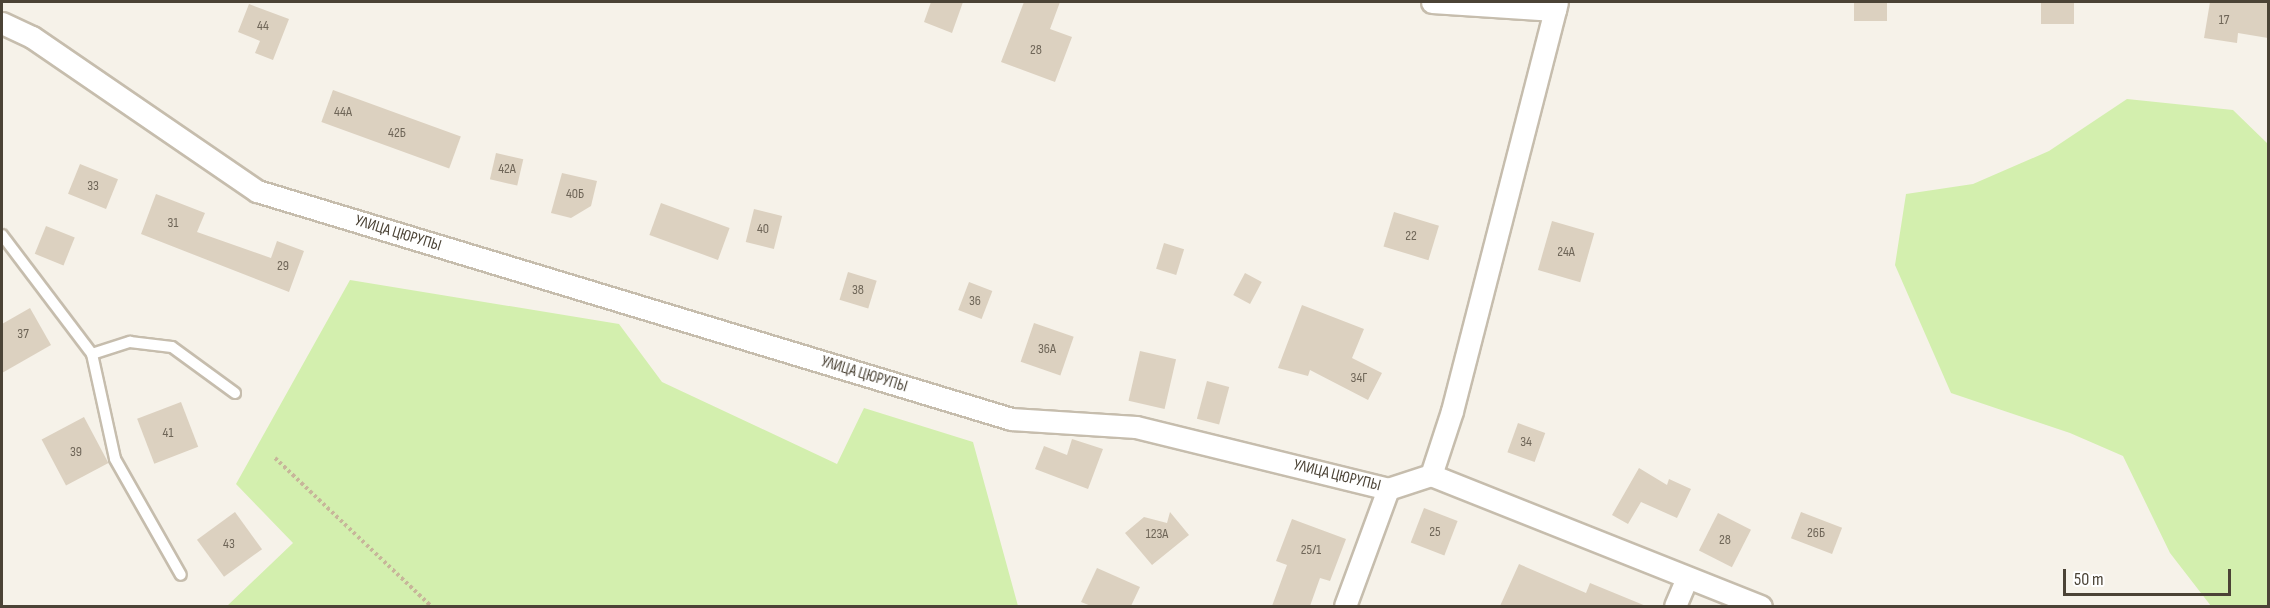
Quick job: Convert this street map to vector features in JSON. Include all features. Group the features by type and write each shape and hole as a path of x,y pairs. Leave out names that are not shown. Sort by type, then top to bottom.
{"street":[{"path":"1432,2 1556,6 1452,411 1431,475 1761,606"},
{"name":"УЛИЦА ЦЮРУПЫ","path":"2,23 32,37 257,191 1011,419 1136,427 1388,489 1431,475"},
{"path":"1345,606 1388,489"},
{"path":"1675,606 1687,578"}],"lane":[{"path":"2,235 92,354 115,459 181,574"},
{"path":"92,354 130,342 172,347 235,393"}],"path":[{"path":"275,458 431,606"}],"green space":[{"path":"2127,99 2233,110 2268,144 2268,606 2211,606 2170,553 2123,456 2070,433 1951,393 1895,265 1906,194 1973,184 2049,151"},
{"path":"350,280 619,324 662,382 837,464 864,408 973,442 1018,606 227,606 293,543 236,484"}],"building":[{"path":"931,2 963,2 952,33 924,22"},
{"path":"1024,2 1060,2 1050,29 1072,37 1055,82 1001,62"},
{"path":"1854,2 1887,2 1887,21 1854,21"},
{"path":"2041,2 2074,2 2074,24 2041,24"},
{"path":"2210,2 2268,2 2268,38 2238,33 2237,43 2204,38"},
{"path":"249,4 289,19 273,60 255,53 260,41 238,32"},
{"path":"333,90 461,137 449,168 321,122"},
{"path":"496,153 523,159 517,186 490,179"},
{"path":"80,164 118,179 106,209 68,194"},
{"path":"562,173 597,181 591,206 571,218 551,213"},
{"path":"156,194 205,213 197,232 271,258 277,241 304,251 289,292 141,234"},
{"path":"661,203 730,228 718,260 649,235"},
{"path":"754,209 782,216 774,249 746,242"},
{"path":"1394,212 1439,226 1428,260 1383,246"},
{"path":"1552,221 1594,233 1580,282 1538,270"},
{"path":"46,226 75,238 64,265 35,254"},
{"path":"1164,243 1184,249 1176,275 1156,269"},
{"path":"848,272 877,281 868,309 840,300"},
{"path":"1245,273 1262,282 1250,304 1233,295"},
{"path":"969,282 992,291 982,319 958,310"},
{"path":"1302,305 1364,329 1352,358 1382,373 1368,400 1310,370 1308,376 1278,368"},
{"path":"30,308 51,345 2,373 2,324"},
{"path":"1034,323 1074,337 1060,375 1021,362"},
{"path":"1140,351 1176,359 1165,409 1129,401"},
{"path":"1207,381 1229,387 1219,425 1197,419"},
{"path":"181,402 198,447 154,464 137,419"},
{"path":"84,417 108,463 66,485 42,440"},
{"path":"1518,423 1545,433 1535,462 1507,452"},
{"path":"1072,439 1103,449 1088,489 1035,469 1044,446 1067,455"},
{"path":"1639,468 1667,485 1669,479 1691,489 1677,518 1641,502 1628,524 1612,515"},
{"path":"1424,508 1458,521 1444,555 1411,543"},
{"path":"235,512 262,549 224,577 197,540"},
{"path":"1170,512 1189,535 1152,565 1125,533 1144,517 1167,523"},
{"path":"1801,512 1842,528 1832,554 1791,538"},
{"path":"1718,513 1751,530 1732,567 1699,550"},
{"path":"1292,519 1346,539 1330,581 1320,578 1310,606 1272,606 1287,565 1276,561"},
{"path":"1519,564 1586,593 1590,583 1646,606 1500,606"},
{"path":"1097,568 1140,587 1131,606 1091,606 1081,602"}]}
